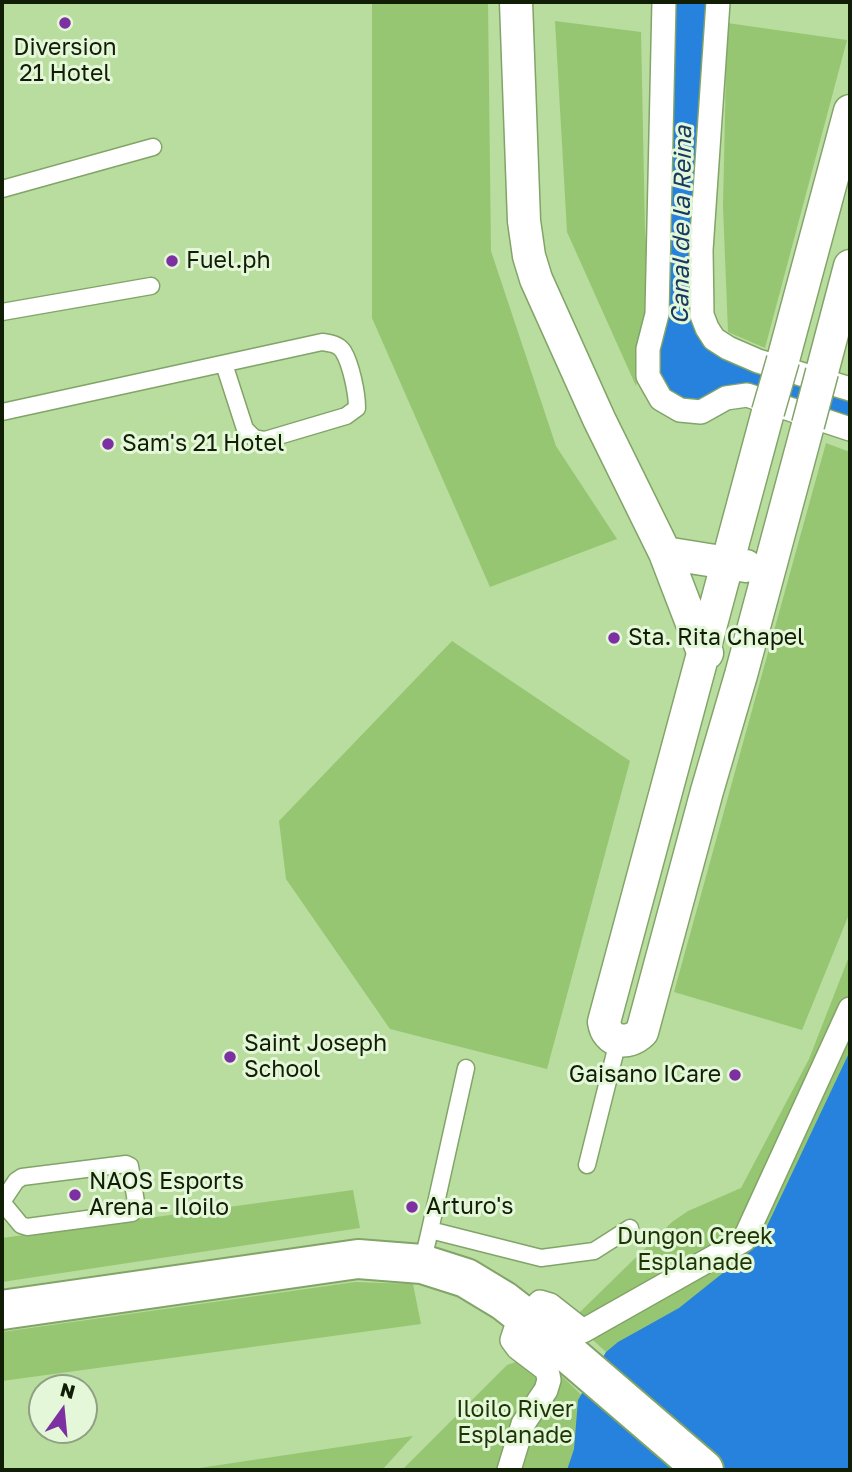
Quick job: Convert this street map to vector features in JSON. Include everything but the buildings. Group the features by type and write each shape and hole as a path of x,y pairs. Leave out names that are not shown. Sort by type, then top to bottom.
{"main road":[{"path":"2,1310 426,1247 466,1278 533,1323 704,1470"}],"street":[{"path":"516,2 524,221 529,256 536,279 599,419 665,553 704,652 744,667"},
{"path":"664,2 657,314 648,349 648,376 661,399 681,410 701,412 726,398 747,394 850,429"},
{"path":"718,2 701,250 702,315 714,339 728,348 850,389"},
{"path":"810,265 849,270 744,667 707,791 642,1032 629,1041 618,1041 609,1034 604,1022 850,111"},
{"path":"665,553 727,561 769,571"},
{"path":"509,1470 523,1424 550,1380 547,1370 518,1348 512,1340 516,1328 533,1323 540,1302 550,1305 583,1331 744,1240 850,1009"}],"lane":[{"path":"2,188 153,147"},
{"path":"2,312 151,286"},
{"path":"2,412 323,342 333,343 343,350 357,393 357,408 346,416 265,440 254,438 245,429 224,364"},
{"path":"587,1165 618,1041"},
{"path":"466,1068 426,1247 541,1258 594,1251 630,1228"},
{"path":"126,1164 130,1166 137,1208 132,1213 27,1227 21,1225 2,1202 16,1181 22,1177 126,1164"}],"green space":[{"path":"372,2 488,2 491,251 556,446 617,539 490,587 372,318"},
{"path":"555,21 641,32 645,231 651,300 636,386 567,232"},
{"path":"727,23 847,40 765,348 728,332 723,206"},
{"path":"826,443 850,452 850,912 802,1030 674,992"},
{"path":"452,641 630,761 547,1069 390,1029 286,879 279,821"},
{"name":"Dungon Creek Esplanade","path":"850,954 850,1176 830,1239 606,1352 583,1331 579,1313 672,1222 688,1211 741,1188 809,1059"},
{"path":"353,1190 360,1228 2,1282 2,1238"},
{"path":"355,1282 413,1284 421,1324 53,1374 28,1374 28,1377 2,1381 2,1332"},
{"name":"Iloilo River Esplanade","path":"539,1354 628,1440 609,1470 402,1470 507,1365"},
{"path":"413,1436 382,1470 186,1470"}],"water":[{"name":"Canal de la Reina","path":"664,2 718,2 707,328 850,389 850,429 747,395 680,410 648,376"},
{"path":"850,1051 850,1470 567,1470 574,1449 578,1400 606,1352 618,1342 679,1308 758,1245"}],"place":[{"name":"Diversion 21 Hotel","path":"65,23"},
{"name":"Fuel.ph","path":"172,261"},
{"name":"Sam's 21 Hotel","path":"108,444"},
{"name":"Sta. Rita Chapel","path":"614,638"},
{"name":"Saint Joseph School","path":"230,1057"},
{"name":"Gaisano ICare","path":"735,1075"},
{"name":"NAOS Esports Arena - Iloilo","path":"75,1195"},
{"name":"Arturo's","path":"412,1207"}]}
